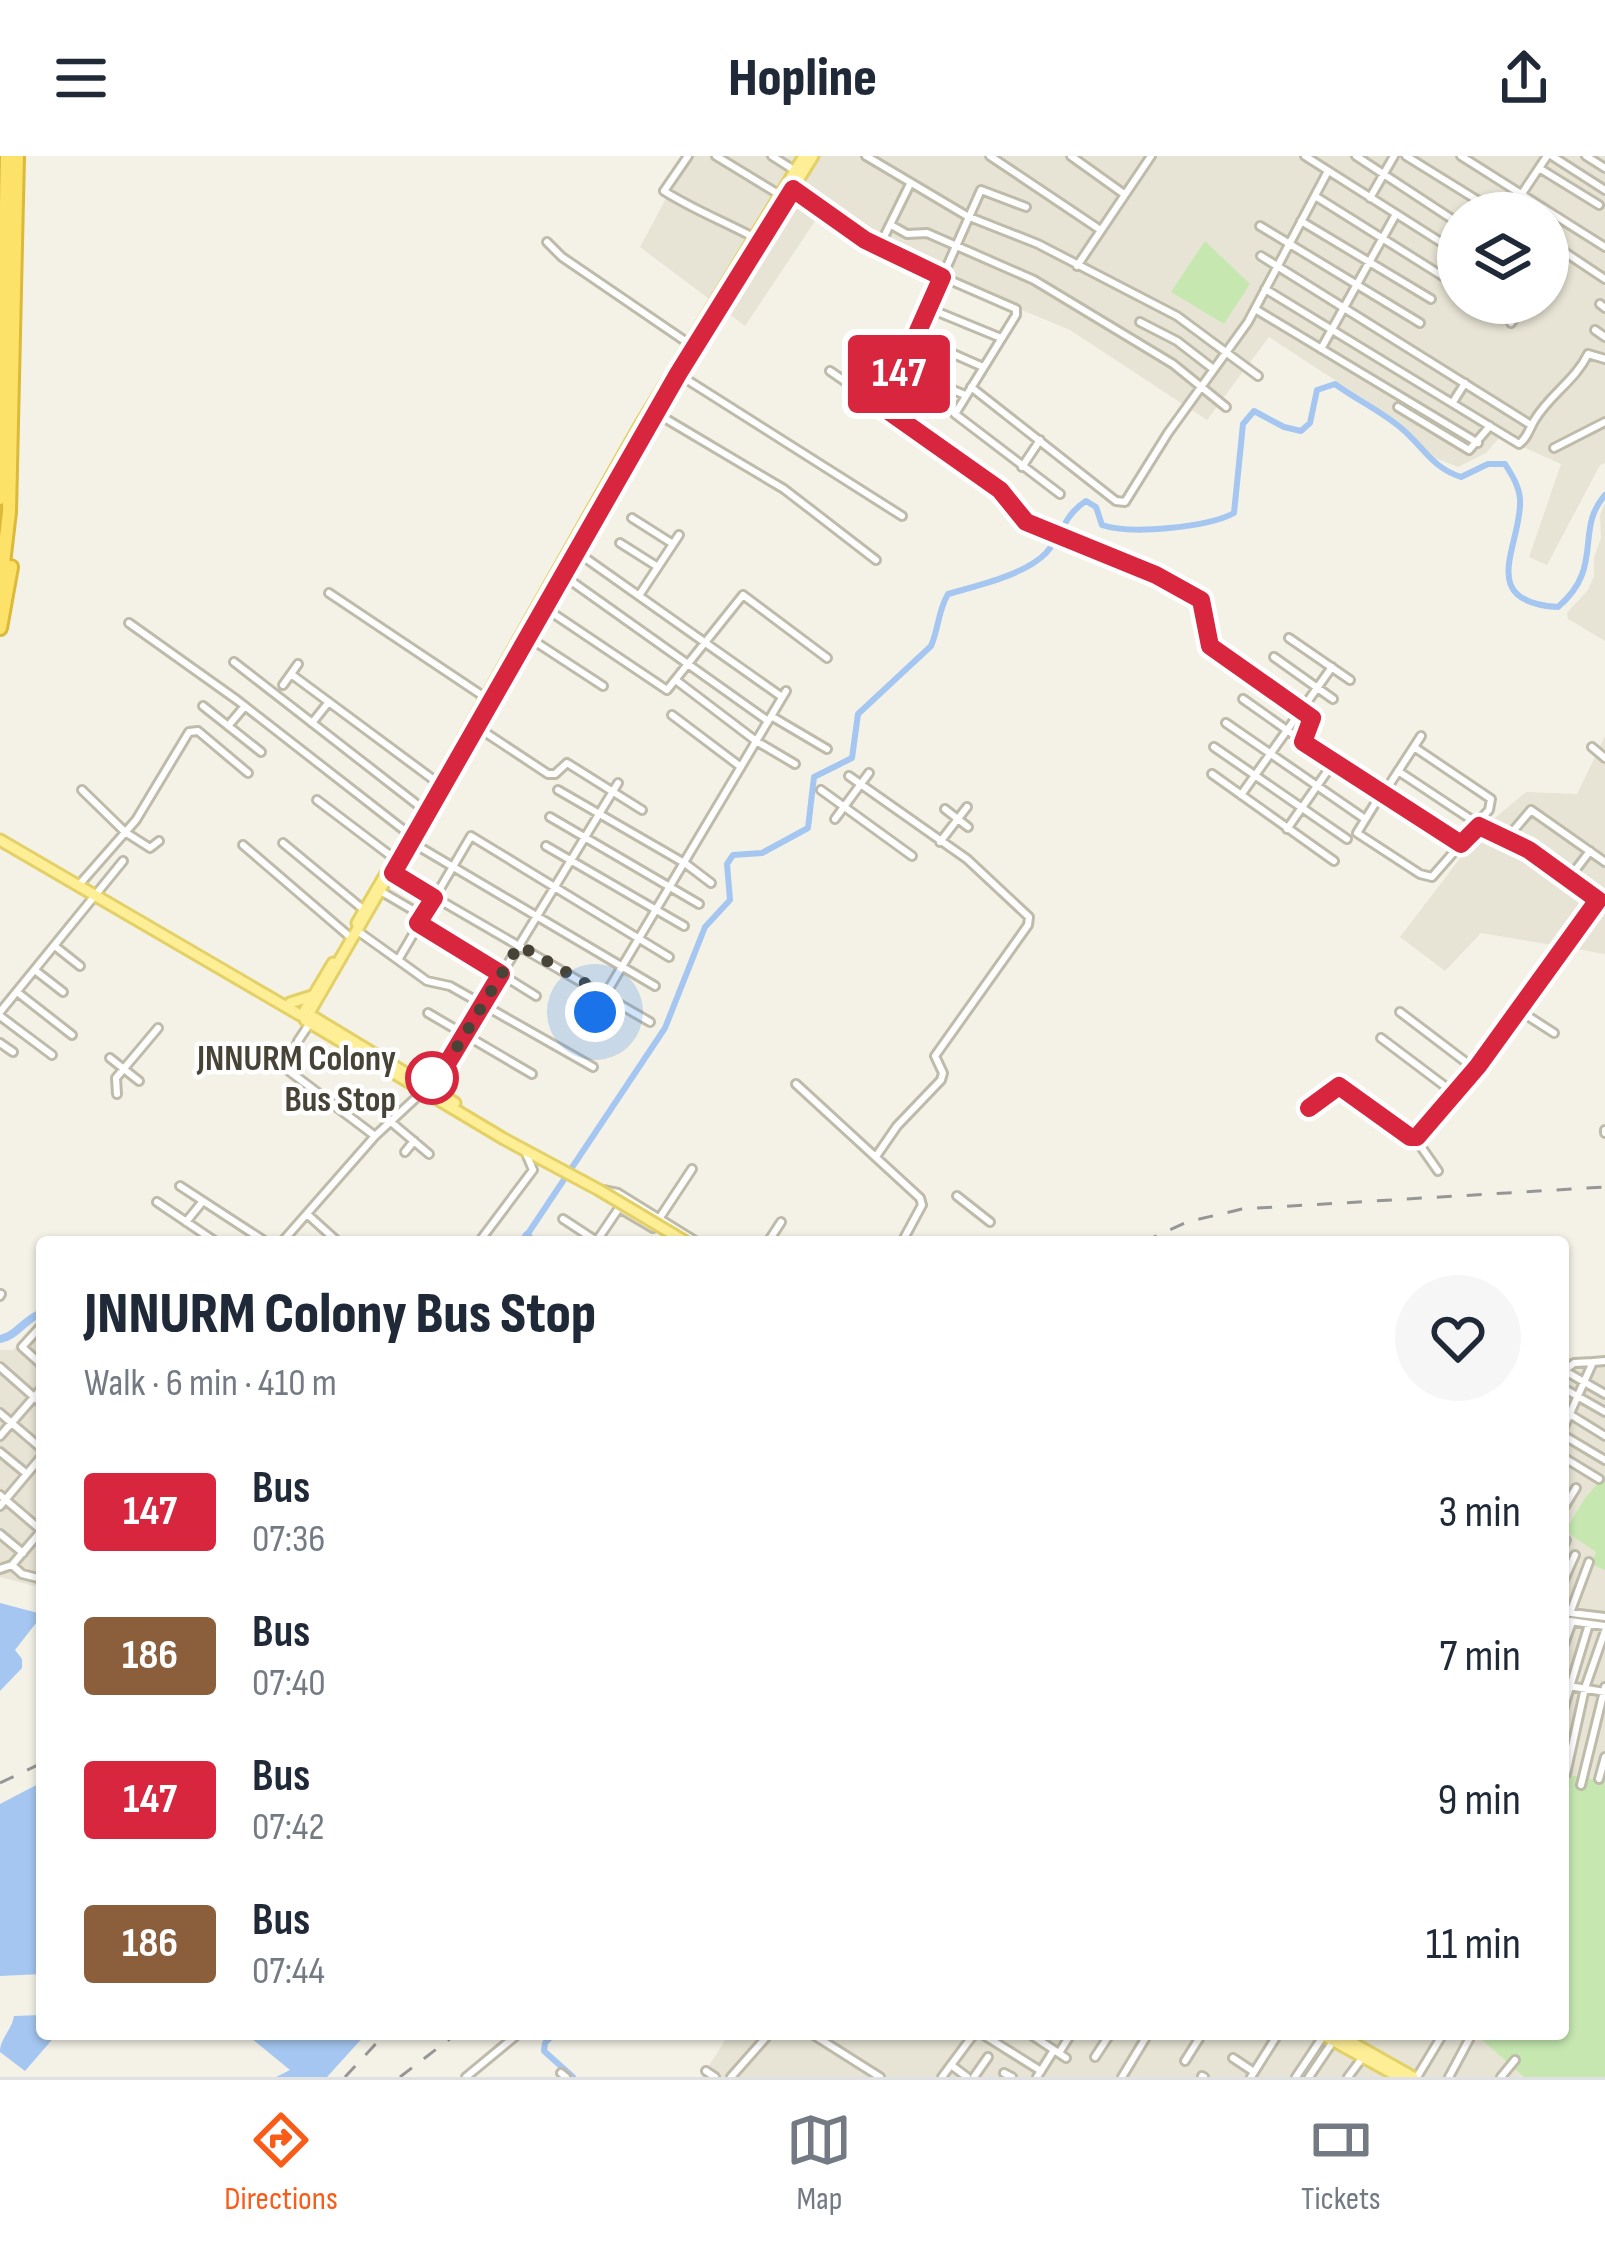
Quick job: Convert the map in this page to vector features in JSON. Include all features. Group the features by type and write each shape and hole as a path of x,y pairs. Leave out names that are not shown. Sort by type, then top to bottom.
{"highway":[{"path":"0,628 12,547 4,466 7,156"},
{"path":"0,590 17,156"},
{"path":"0,498 4,466"}],"main road":[{"path":"354,934 564,576 688,344 795,171 809,156"},
{"path":"309,1013 393,873 486,698 809,156"},
{"path":"0,839 258,990 309,1013"},
{"path":"258,990 309,1013 504,1139 676,1236"},
{"path":"290,1003 309,1013"},
{"path":"1336,2040 1399,2077"},
{"path":"1359,2052 1415,2077"}],"street":[{"path":"688,156 664,191 753,237"},
{"path":"716,156 780,195"},
{"path":"772,156 795,171"},
{"path":"866,156 967,216 1038,244 1177,316 1258,376"},
{"path":"990,156 1099,229"},
{"path":"1071,156 1124,194"},
{"path":"1305,156 1437,240"},
{"path":"1356,156 1437,209"},
{"path":"1370,198 1394,156"},
{"path":"1406,156 1464,192"},
{"path":"1461,156 1519,192"},
{"path":"1523,192 1550,156 1605,190"},
{"path":"1586,156 1605,168"},
{"path":"1077,266 1148,157"},
{"path":"1540,168 1599,205"},
{"path":"971,387 1116,501 1125,502 1255,310 1328,171"},
{"path":"879,248 910,184"},
{"path":"793,189 879,248 1016,309 955,415 1060,494"},
{"path":"884,408 982,189 1026,207"},
{"path":"1315,196 1437,273"},
{"path":"1321,349 1396,214"},
{"path":"1301,221 1431,299"},
{"path":"1569,224 1605,247"},
{"path":"891,225 907,234 926,233 1034,280 1173,364 1226,407"},
{"path":"1260,226 1420,323"},
{"path":"547,242 688,344"},
{"path":"1569,255 1605,279"},
{"path":"1261,256 1531,425"},
{"path":"1265,289 1521,444 1558,392 1579,374 1588,354 1605,359"},
{"path":"928,308 1001,338"},
{"path":"1255,310 1478,443"},
{"path":"1140,322 1213,368"},
{"path":"1595,330 1605,337"},
{"path":"915,338 983,367"},
{"path":"902,368 965,395"},
{"path":"830,370 970,466 1000,490 1026,522 1156,575 1201,600 1210,646 1314,721 1303,742"},
{"path":"678,374 902,516"},
{"path":"1453,402 1465,383"},
{"path":"1398,407 1469,450 1490,426"},
{"path":"656,412 784,489 876,560"},
{"path":"1554,448 1605,422"},
{"path":"1022,467 1040,440"},
{"path":"632,518 674,544"},
{"path":"640,593 679,536"},
{"path":"620,543 658,567"},
{"path":"574,550 784,694 595,1012"},
{"path":"564,576 769,719 827,749"},
{"path":"329,592 486,698"},
{"path":"545,608 669,690 745,595 827,658"},
{"path":"129,623 245,706 410,838 655,986"},
{"path":"528,637 602,686"},
{"path":"1289,638 1350,680"},
{"path":"1274,657 1333,699"},
{"path":"234,662 423,809"},
{"path":"283,685 298,664"},
{"path":"1241,795 1332,667"},
{"path":"291,674 438,783"},
{"path":"677,681 756,741 795,764"},
{"path":"1243,699 1461,844"},
{"path":"312,724 328,702"},
{"path":"202,706 261,752"},
{"path":"228,727 245,706"},
{"path":"672,715 741,766"},
{"path":"1226,723 1365,819"},
{"path":"477,727 548,774 567,763 642,810"},
{"path":"78,886 125,832 193,730 248,773"},
{"path":"1414,747 1491,799 1489,811 1432,877 1358,835 1365,819 1421,736"},
{"path":"1214,746 1347,839"},
{"path":"1592,748 1605,758"},
{"path":"1287,829 1333,763"},
{"path":"1398,771 1570,878 1599,903 1475,1069 1415,1138"},
{"path":"835,819 869,773"},
{"path":"1212,774 1334,861"},
{"path":"849,776 967,859 1022,906 1029,921 935,1055 941,1080 897,1126 878,1155"},
{"path":"287,1236 376,1136 428,1087 434,1074 442,1072 618,784"},
{"path":"82,790 125,832 150,848 159,841"},
{"path":"558,790 711,883"},
{"path":"821,790 912,856"},
{"path":"317,800 394,859"},
{"path":"940,842 967,807"},
{"path":"945,808 968,827"},
{"path":"1508,838 1531,810 1605,862"},
{"path":"550,817 699,904"},
{"path":"398,960 471,836 669,957"},
{"path":"283,844 364,910"},
{"path":"243,845 354,934 427,981 450,986 593,1067"},
{"path":"546,845 684,926"},
{"path":"1570,878 1590,851"},
{"path":"52,1055 0,1014 123,861"},
{"path":"393,873 650,1022"},
{"path":"382,892 536,996"},
{"path":"56,947 80,966"},
{"path":"36,971 63,992"},
{"path":"17,992 72,1035"},
{"path":"1520,1011 1554,1033"},
{"path":"1400,1012 1475,1069"},
{"path":"309,1013 290,1071 376,1136"},
{"path":"428,1013 532,1074"},
{"path":"117,1094 115,1081 158,1028"},
{"path":"1381,1038 1454,1093"},
{"path":"0,1043 13,1052"},
{"path":"110,1058 139,1081"},
{"path":"796,1084 878,1155 922,1202 908,1236"},
{"path":"1309,1108 1339,1086 1415,1138 1438,1171"},
{"path":"391,1122 429,1154"},
{"path":"405,1152 414,1141"},
{"path":"484,1236 531,1175 534,1164 525,1147"},
{"path":"599,1190 653,1228 692,1169"},
{"path":"180,1186 257,1236"},
{"path":"599,1190 618,1193 688,1236"},
{"path":"957,1196 990,1222"},
{"path":"187,1222 203,1201"},
{"path":"157,1202 207,1236"},
{"path":"600,1236 615,1205"},
{"path":"307,1214 331,1236"},
{"path":"562,1219 588,1236"},
{"path":"772,1236 781,1222"},
{"path":"291,1232 295,1236"},
{"path":"36,1332 22,1347 36,1360"},
{"path":"1569,1367 1605,1361"},
{"path":"1592,1364 1605,1375"},
{"path":"1569,1410 1592,1364"},
{"path":"0,1368 34,1397"},
{"path":"1569,1374 1605,1394"},
{"path":"1569,1391 1605,1412"},
{"path":"0,1436 36,1395"},
{"path":"0,1413 36,1446"},
{"path":"1569,1413 1605,1436"},
{"path":"1569,1436 1605,1460"},
{"path":"0,1452 27,1474"},
{"path":"36,1461 2,1500 36,1526"},
{"path":"1569,1461 1599,1479"},
{"path":"1569,1499 1576,1488"},
{"path":"0,1534 22,1553"},
{"path":"0,1569 13,1564 36,1538"},
{"path":"1569,1568 1575,1555"},
{"path":"1569,1612 1589,1562"},
{"path":"13,1564 22,1574 36,1578"},
{"path":"1569,1617 1605,1624"},
{"path":"1569,1618 1605,1624"},
{"path":"1569,1677 1589,1624"},
{"path":"1569,1760 1605,1624"},
{"path":"1569,1685 1605,1690 1581,1785"},
{"path":"1599,1779 1605,1757"},
{"path":"466,2077 511,2040"},
{"path":"731,2077 765,2040"},
{"path":"821,2040 880,2077"},
{"path":"941,2077 973,2040"},
{"path":"987,2040 1039,2074 1068,2040"},
{"path":"1039,2040 1060,2054"},
{"path":"1095,2056 1106,2040"},
{"path":"1122,2077 1144,2040"},
{"path":"1185,2061 1198,2040"},
{"path":"1232,2058 1253,2074 1274,2040"},
{"path":"1296,2077 1326,2040"},
{"path":"1310,2077 1327,2040"},
{"path":"1348,2077 1363,2040"},
{"path":"1415,2077 1439,2040"},
{"path":"1449,2077 1469,2040"},
{"path":"950,2065 970,2077 988,2057"},
{"path":"1501,2077 1515,2060"},
{"path":"706,2071 715,2077"}],"shaded area":[{"path":"689,156 1605,156 1605,463 1547,565 1529,557 1561,464 1500,437 1486,453 1458,467 1435,458 1396,420 1269,337 1207,420 1070,330 878,250 821,212 745,326 640,247"},
{"path":"1605,503 1605,641 1568,619 1567,613 1594,576"},
{"path":"1605,736 1605,954 1481,933 1445,971 1400,937 1484,827 1526,792 1577,794"},
{"path":"36,1327 36,1586 0,1577 0,1350 13,1350"},
{"path":"1605,1357 1605,1781 1569,1775 1569,1359"},
{"path":"725,2040 1320,2040 1387,2077 702,2077"},
{"path":"1350,2040 1482,2040 1524,2077 1413,2077"}],"green space":[{"path":"1205,241 1250,284 1224,324 1171,292"},
{"path":"1605,1475 1605,1570 1591,1564 1596,1552 1569,1534 1569,1524"},
{"path":"1569,1775 1605,1781 1605,2077 1524,2077 1482,2040 1569,2040"}],"water":[{"path":"0,1603 36,1612 36,1623 15,1650 22,1668 0,1691"},
{"path":"36,1785 36,1974 0,1976 0,1804"},
{"path":"36,2015 36,2040 52,2040 25,2071 0,2052 14,2016"},
{"path":"253,2040 361,2040 327,2077 276,2077 290,2070"}],"waterway":[{"path":"527,1235 665,1028 705,927 730,900 727,864 733,855 762,853 808,828 814,777 852,758 858,714 931,646 948,594 1000,579 1037,561 1086,501 1096,507 1102,525 1115,528 1189,526 1234,513 1243,424 1254,411 1301,431 1310,423 1317,390 1335,384 1393,422 1451,473 1461,477 1488,464 1505,464 1520,499 1510,582 1517,594 1532,603 1558,607 1572,592 1581,578 1591,522 1605,495"},
{"path":"0,1339 36,1316"},
{"path":"548,2040 544,2051 573,2077"}],"railway":[{"path":"1156,1236 1187,1222 1242,1209 1605,1187"},
{"path":"0,1783 36,1766"},
{"path":"345,2077 379,2040"},
{"path":"400,2077 448,2040"}],"bus line":[{"name":"147","path":"444,1074 443,1083 433,1082 501,974 418,923 434,898 393,873 678,374 793,189 865,240 942,277 884,408 1000,490 1026,522 1156,575 1201,600 1210,646 1312,718 1303,742 1353,777 1461,844 1479,826 1508,838 1598,900 1478,1066 1417,1137 1410,1137 1339,1086 1309,1108"}],"place":[{"name":"JNNURM Colony Bus Stop","path":"432,1078"}],"route":[{"path":"432,1078 442,1072 519,945 604,994 595,1012"}]}
